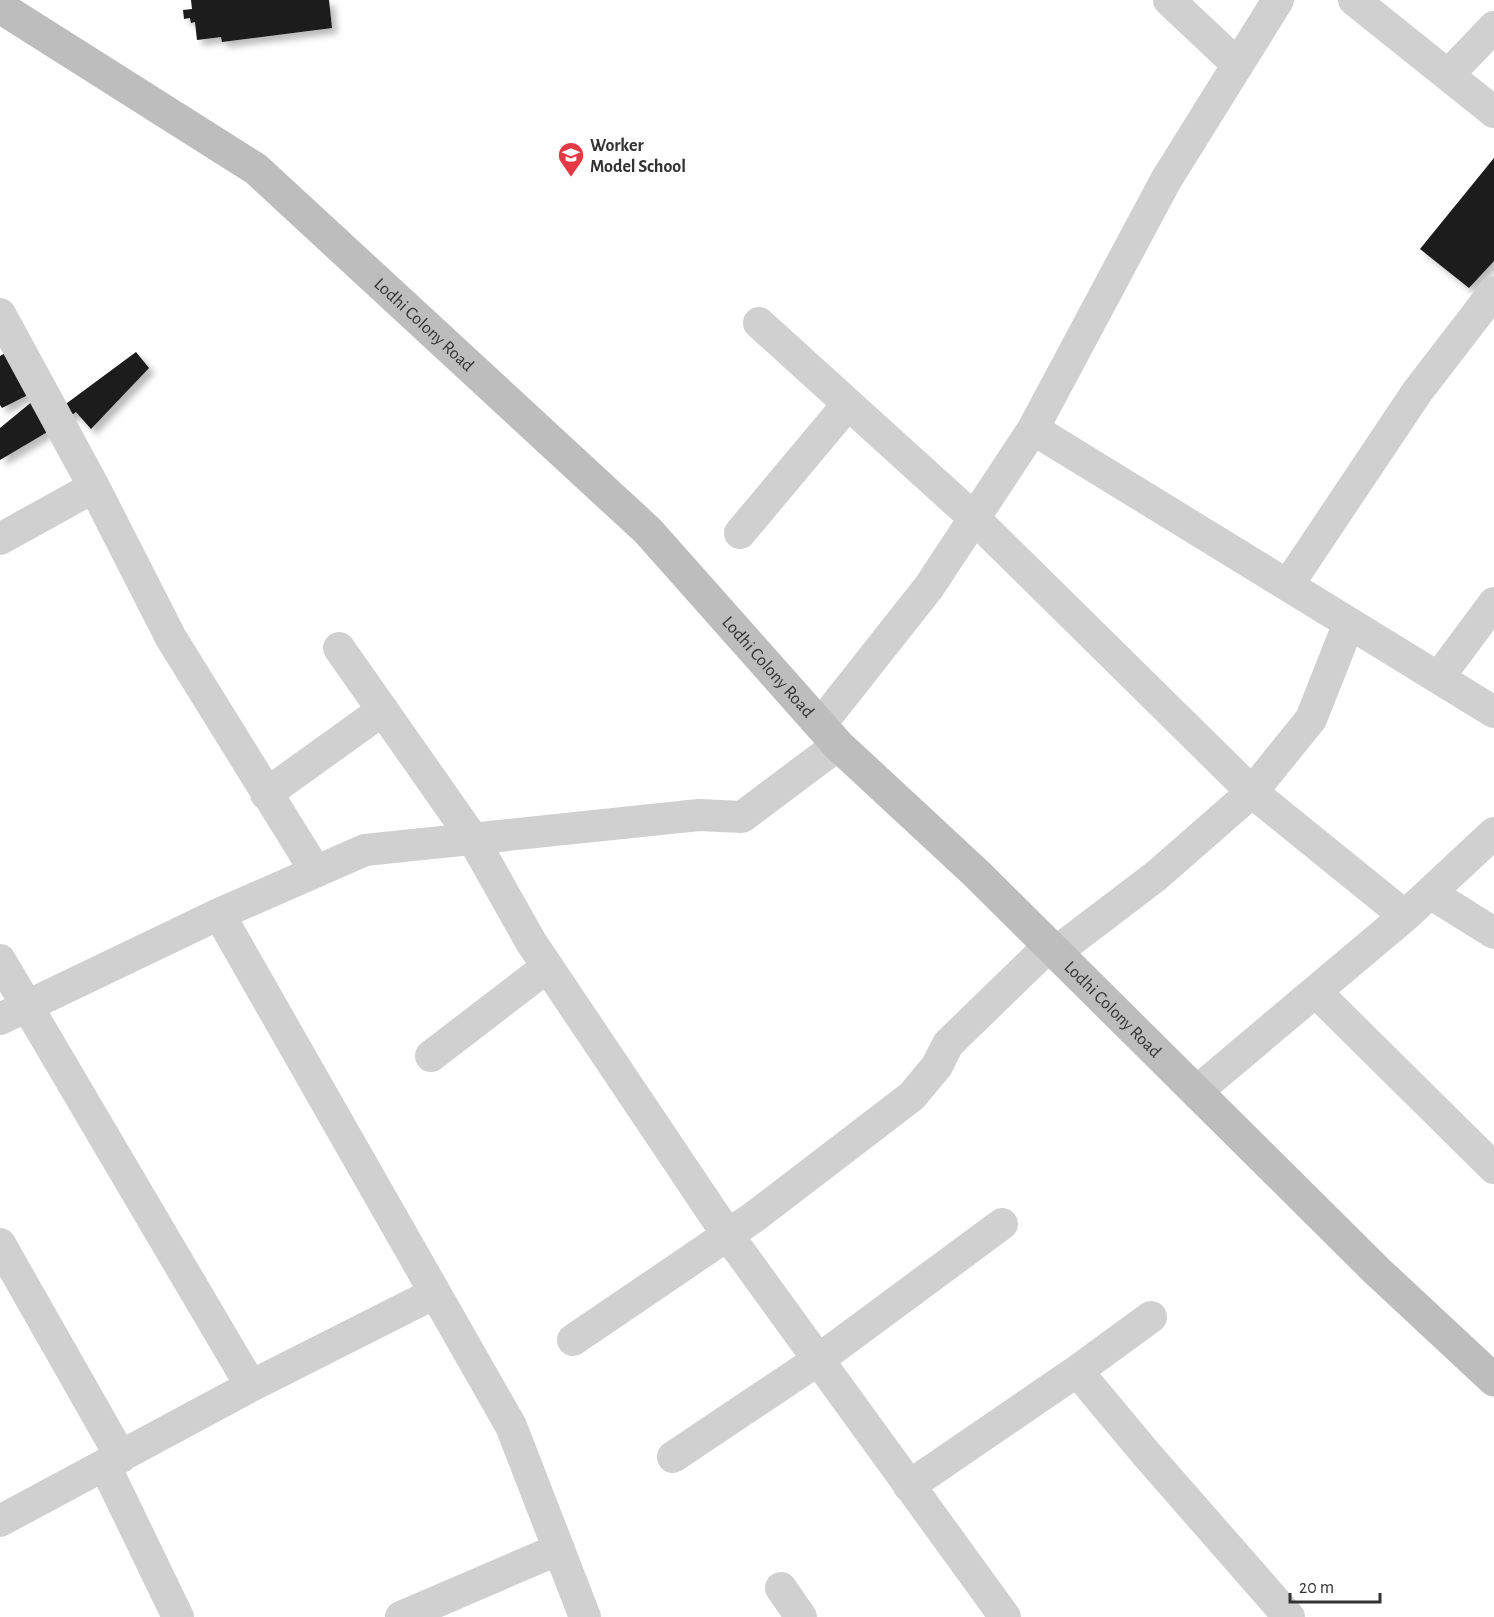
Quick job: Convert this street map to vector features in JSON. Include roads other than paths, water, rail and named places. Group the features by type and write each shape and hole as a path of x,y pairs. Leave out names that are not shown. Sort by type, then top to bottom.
{"main road":[{"name":"Lodhi Colony Road","path":"0,7 256,169 648,531 829,735 977,874 1377,1271 1494,1380"}],"street":[{"path":"1169,0 1238,65"},
{"path":"0,1019 219,914 365,850 699,815 742,817 829,735 1033,429 1166,180 1278,0"},
{"path":"1354,0 1494,112"},
{"path":"1448,75 1494,27"},
{"path":"1287,585 1417,392 1494,292"},
{"path":"0,314 171,638 316,872"},
{"path":"759,323 974,518 1252,792 1405,916"},
{"path":"740,533 848,404"},
{"path":"1033,429 1494,712"},
{"path":"0,539 93,487"},
{"path":"1438,677 1494,603"},
{"path":"573,1340 754,1217 912,1096 937,1066 948,1044 1052,949 1156,876 1252,792 1311,719 1349,623"},
{"path":"339,648 473,839 531,942 727,1234 1005,1617"},
{"path":"266,794 382,710"},
{"path":"1196,1092 1405,916 1494,833"},
{"path":"1430,893 1494,933"},
{"path":"219,914 511,1426 585,1617"},
{"path":"0,960 251,1386"},
{"path":"431,1056 548,967"},
{"path":"1316,992 1494,1168"},
{"path":"673,1457 818,1360 1002,1224"},
{"path":"3,1258 113,1462 178,1617"},
{"path":"0,1521 251,1386 435,1293"},
{"path":"909,1486 1077,1371 1151,1317"},
{"path":"1077,1371 1289,1617"},
{"path":"400,1617 559,1549"},
{"path":"781,1588 801,1617"}],"place":[{"name":"Worker Model School","path":"571,178"}]}
